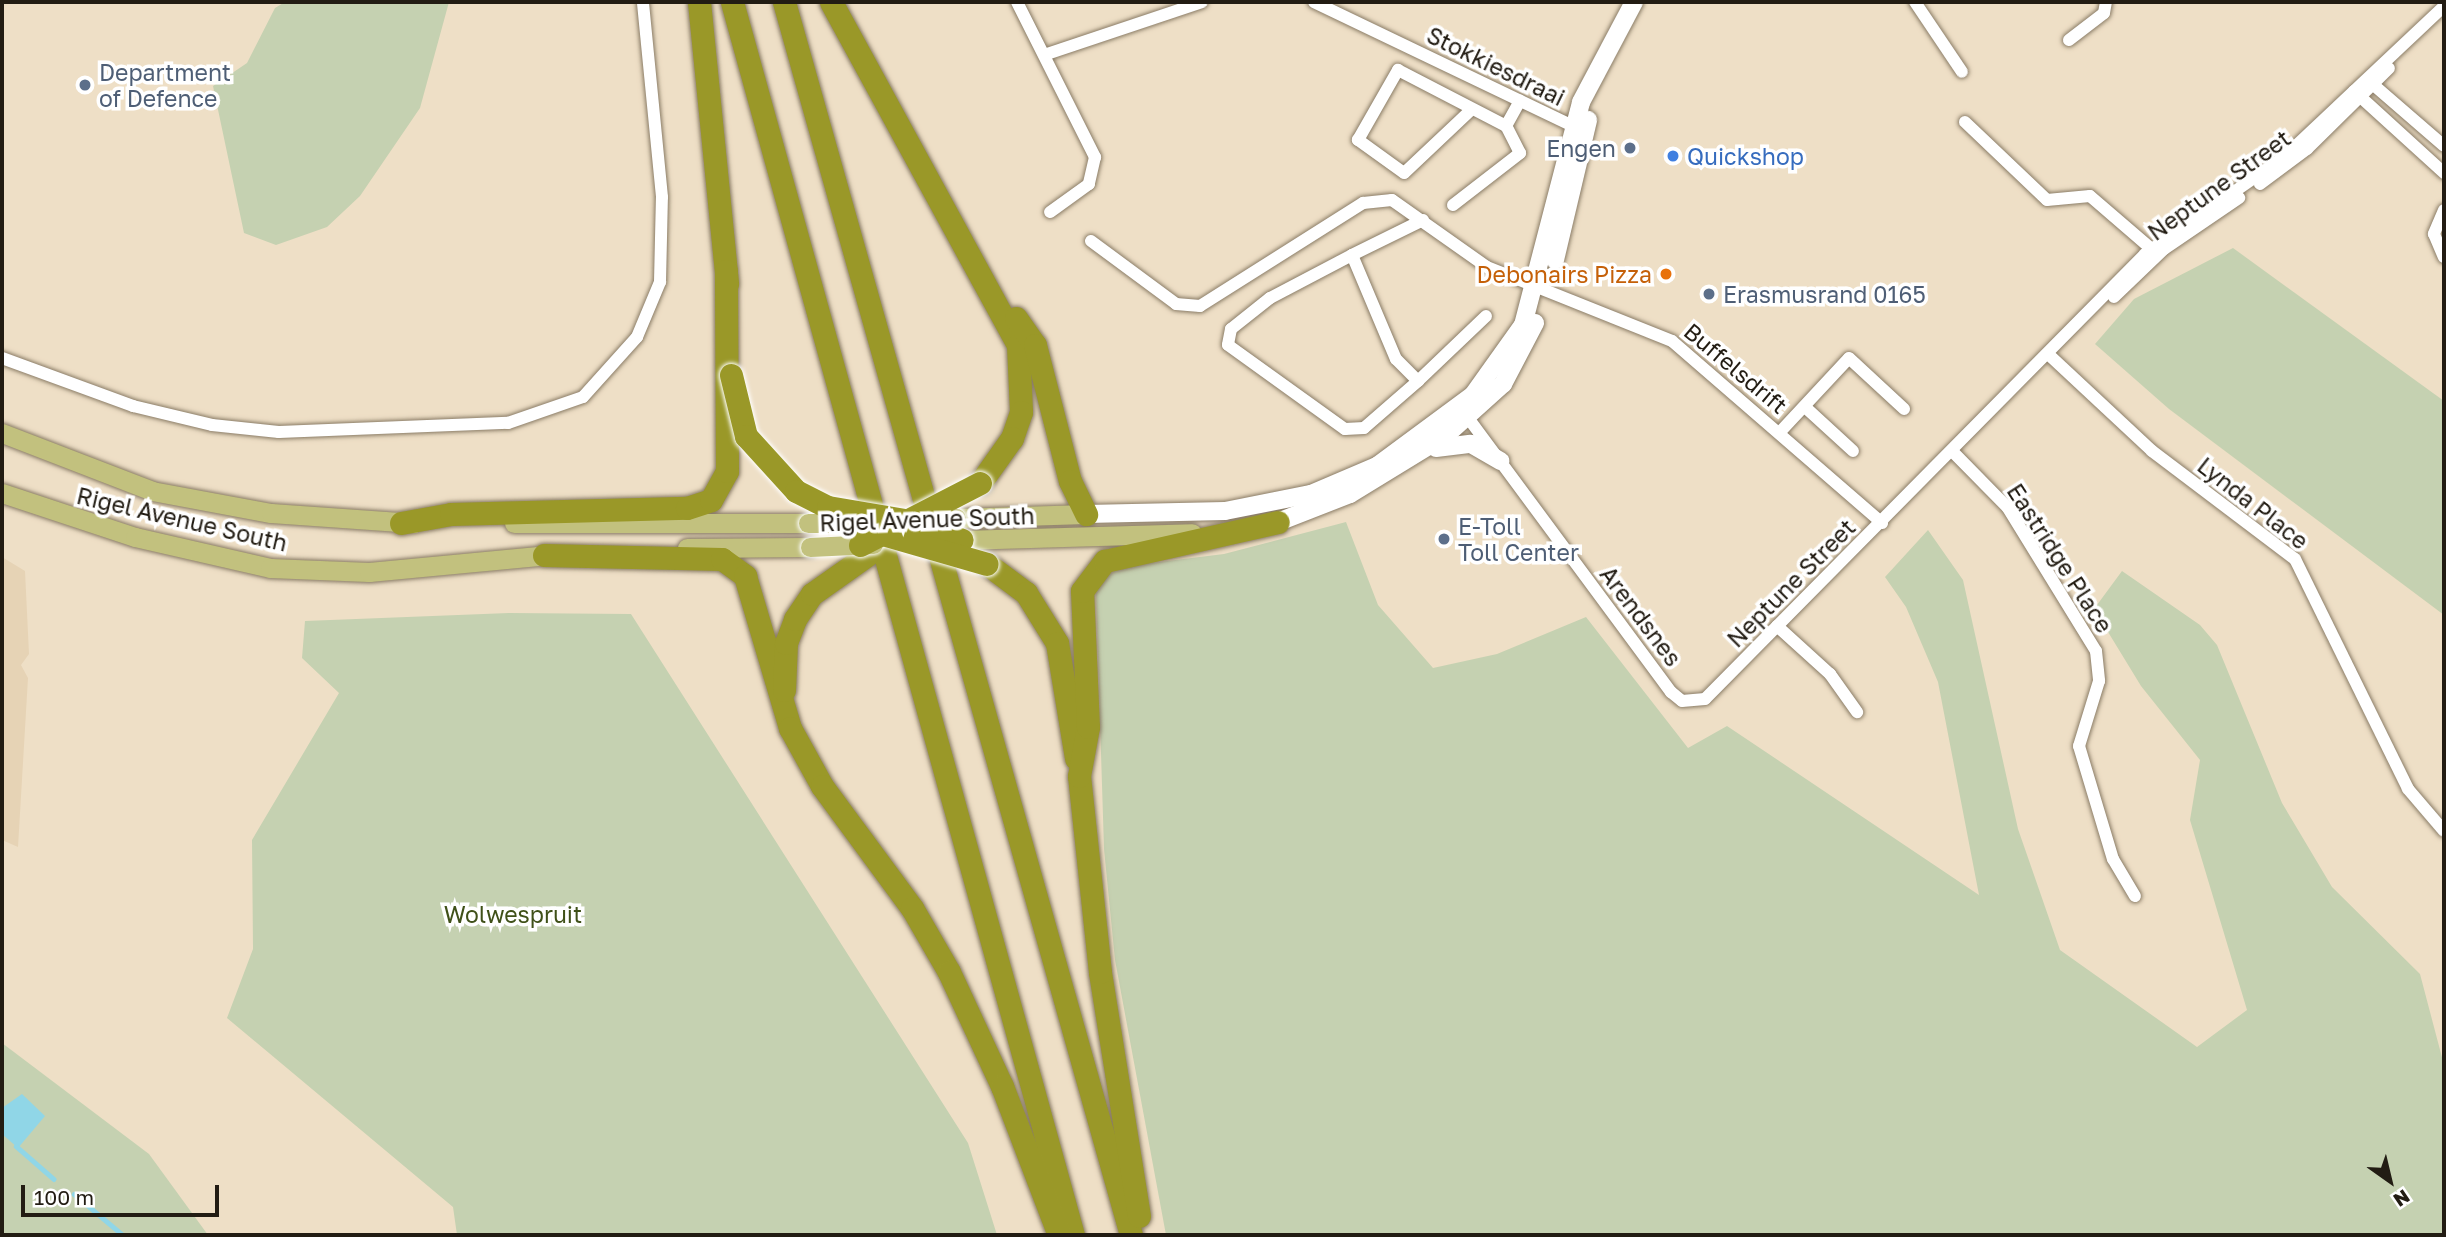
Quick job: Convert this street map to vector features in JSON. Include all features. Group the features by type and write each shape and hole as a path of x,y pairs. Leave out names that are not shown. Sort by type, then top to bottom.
{"highway":[{"path":"699,2 726,271 731,375 746,436 796,491 837,509 911,532 987,564 1026,593 1057,643 1079,776 1114,1072 1143,1235"},
{"path":"732,2 1073,1235"},
{"path":"784,2 1131,1235"},
{"path":"831,2 999,306 1023,368 1012,438 980,483 911,532 864,550"},
{"path":"927,177 1035,345 1066,468 1086,514"},
{"path":"401,523 451,514 687,508 711,500 727,471 726,271"},
{"path":"934,530 956,517"},
{"path":"1079,776 1087,755 1081,604 1089,574 1122,555 1278,522"},
{"path":"848,524 884,533 934,530 962,540"},
{"path":"839,806 790,707 783,666 795,619 812,594 884,533"},
{"path":"544,555 722,559 738,569 755,603 790,728 839,806 912,908 954,983 1059,1235"}],"main road":[{"name":"Rigel Avenue South","path":"2,433 152,491 271,513 401,523 808,523 848,524 962,540 1084,540 1278,522 1376,480 1510,374 1541,291 1594,80 1634,2"},
{"name":"Rigel Avenue South","path":"911,532 956,517 1225,512 1311,495 1377,466 1464,412"},
{"path":"1376,480 1458,442 1500,461"},
{"name":"Rigel Avenue South","path":"2,493 135,537 270,568 369,572 544,555 810,547 864,550"}],"street":[{"path":"2,358 134,406 212,425 279,432 508,423 583,397 637,337 660,282 662,197 643,2"},
{"path":"1017,2 1046,54 1096,167 1083,189 1050,212"},
{"path":"1046,54 1202,2"},
{"name":"Stokkiesdraai","path":"1314,2 1580,130"},
{"path":"1914,2 1962,72"},
{"path":"2069,40 2104,13 2106,2"},
{"name":"Neptune Street","path":"1698,701 1882,523 2155,251 2275,168 2357,93 2444,6"},
{"path":"1453,205 1520,153 1506,126 1398,70 1358,140 1404,173 1472,109"},
{"path":"2369,81 2444,146"},
{"path":"2357,93 2444,173"},
{"path":"1506,126 1520,101"},
{"path":"1965,122 2047,200 2090,196 2155,251"},
{"name":"Buffelsdrift","path":"1091,241 1176,303 1200,306 1371,199 1392,200 1488,267 1541,291 1672,341 1882,523"},
{"path":"2444,211 2434,234 2444,257"},
{"path":"1423,220 1270,298 1231,328 1228,345 1345,429 1364,428 1486,316"},
{"path":"1352,255 1396,359 1418,381"},
{"name":"Lynda Place","path":"2049,356 2152,451 2295,559 2408,789 2444,831"},
{"path":"1780,432 1849,358 1904,409"},
{"path":"1805,407 1853,451"},
{"name":"Arendsnes","path":"1464,412 1671,692 1682,701 1698,701"},
{"name":"Eastridge Place","path":"1953,452 2008,508 2096,651 2099,681 2079,747 2113,859 2135,896"},
{"path":"1777,626 1830,674 1857,712"}],"shaded area":[{"path":"2,557 25,571 29,654 21,665 28,678 18,847 2,840"}],"green space":[{"path":"285,2 449,2 420,108 360,196 327,227 276,245 244,233 213,86 247,63 275,8"},
{"path":"2233,248 2444,401 2444,615 2169,409 2095,344 2134,299"},
{"path":"1346,522 1378,605 1433,668 1497,654 1586,617 1688,748 1727,726 1979,895 1938,682 1906,607 1885,577 1928,530 1963,580 2018,829 2060,950 2197,1047 2247,1010 2190,820 2200,760 2141,686 2094,609 2122,571 2200,625 2217,645 2282,803 2332,887 2420,974 2444,1065 2444,1235 1166,1235 1115,960 1104,849 1096,593 1109,574 1127,566 1224,554"},
{"name":"Wolwespruit","path":"509,613 631,614 968,1143 997,1235 457,1235 453,1207 227,1018 253,949 252,840 339,693 302,658 305,621"},
{"path":"2,1043 149,1154 208,1235 2,1235"}],"water":[{"path":"22,1094 45,1116 18,1148 2,1134 2,1108"}],"waterway":[{"name":"Wolwespruit","path":"16,1146 54,1179"},
{"name":"Wolwespruit","path":"74,1194 123,1235"}],"place":[{"name":"Department of Defence","path":"85,85"},
{"name":"Engen","path":"1630,148"},
{"name":"Quickshop","path":"1673,156"},
{"name":"Debonairs Pizza","path":"1666,274"},
{"name":"Erasmusrand 0165","path":"1709,294"},
{"name":"E-Toll Toll Center","path":"1444,539"}]}
